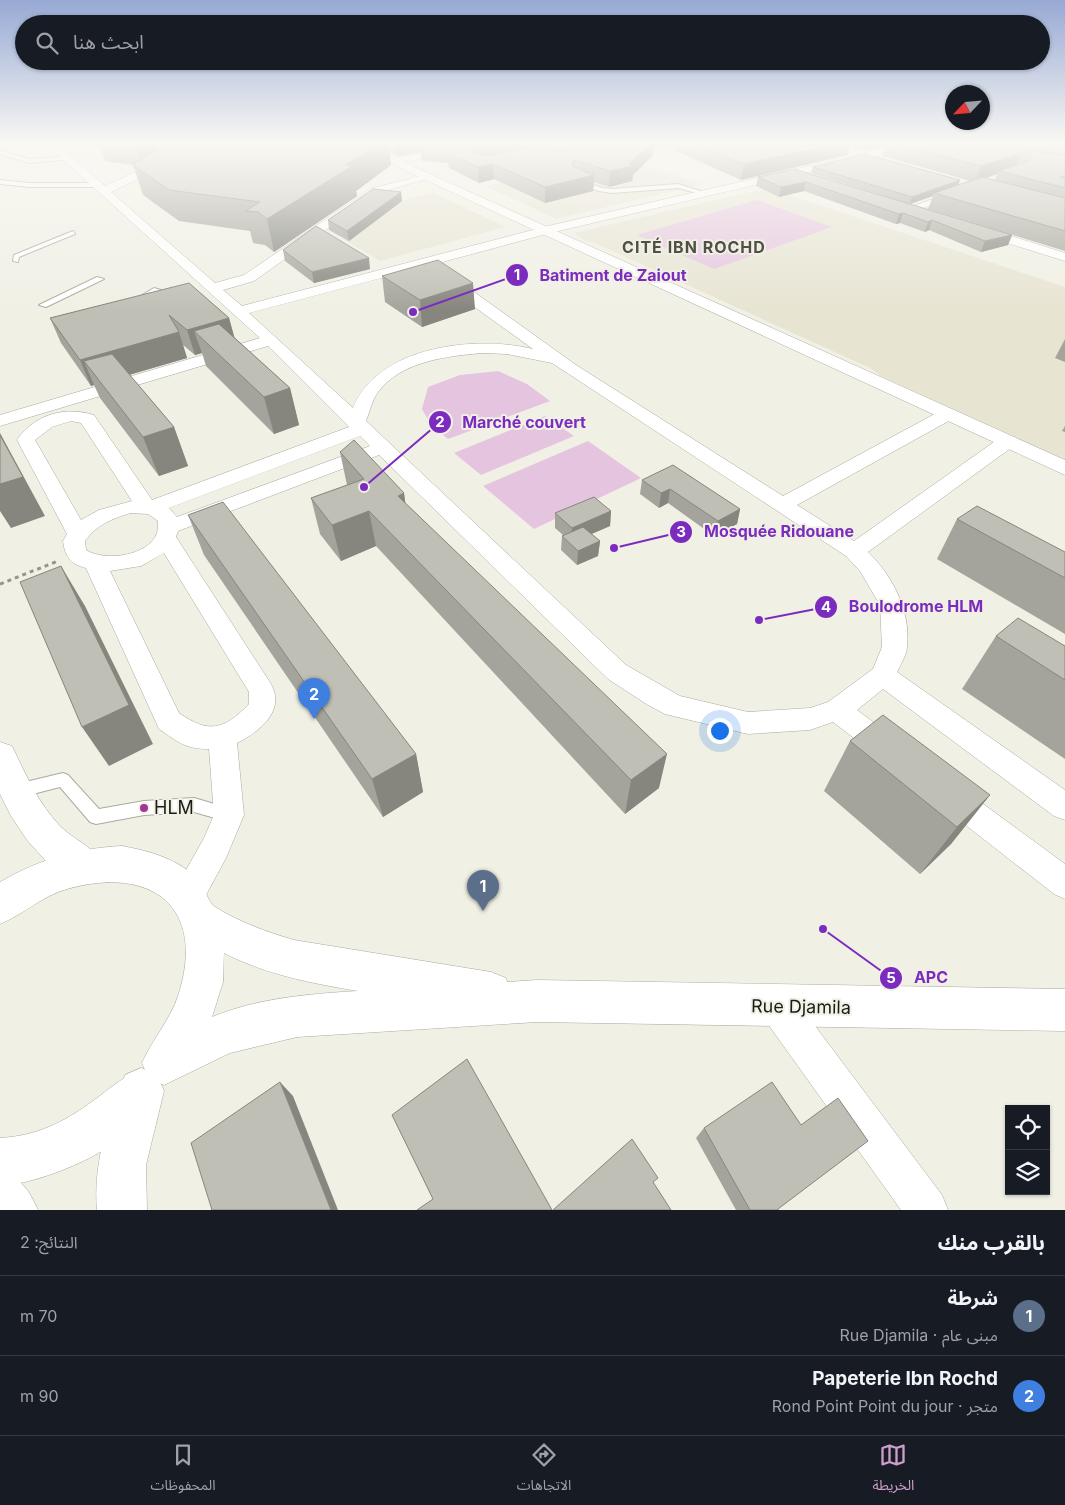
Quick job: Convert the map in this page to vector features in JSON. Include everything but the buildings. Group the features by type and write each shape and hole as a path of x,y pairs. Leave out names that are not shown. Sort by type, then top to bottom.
{"main road":[{"path":"477,198 1065,468"},
{"path":"0,756 15,792 38,824 57,847 84,866"},
{"path":"0,905 46,878 84,866 115,862 144,866 169,877 194,907 260,950 294,960 537,1001"},
{"path":"122,1210 123,1168 127,1140 153,1077 184,1031 198,1000 204,970 205,943 194,907"},
{"path":"0,1162 13,1163 58,1149 102,1124 153,1077 226,1033 297,1016 537,1001"},
{"name":"Rue Djamila","path":"537,1001 778,1007 1065,1010"},
{"path":"0,1195 14,1210"}],"street":[{"path":"113,198 271,340 359,427 617,672 656,698 675,706 748,723 810,719 837,710 883,675 895,648 892,605 869,566 854,551 784,504 570,368 446,280 425,262"},
{"path":"213,288 249,278 364,198"},
{"path":"240,311 548,230 681,198"},
{"path":"930,215 907,208 931,198"},
{"path":"966,226 1065,257"},
{"path":"318,230 334,239"},
{"path":"373,263 388,272"},
{"path":"0,421 271,340"},
{"path":"359,427 373,386 398,367 424,357 464,350 504,349 538,355 570,368"},
{"path":"784,504 948,414"},
{"path":"81,416 88,419 147,507 165,514 169,520 168,533 262,691 262,708 244,727 222,737 192,738 169,721 26,440 30,433 56,419 81,416"},
{"path":"83,551 87,524 100,516 123,509 147,507 359,427"},
{"path":"854,551 1008,441"},
{"path":"83,551 110,565 143,556 168,533 381,448"},
{"path":"883,675 1065,808"},
{"path":"837,710 908,764"},
{"path":"194,907 229,815 222,737"},
{"path":"932,782 1065,883"},
{"path":"778,1007 927,1210"}],"lane":[{"path":"16,260 16,256 73,233"},
{"path":"43,305 100,279"},
{"path":"131,303 157,290"},
{"path":"15,792 63,780 96,817 144,808 194,805 229,815"}],"path":[{"path":"0,584 83,551"}],"shaded area":[{"path":"445,198 505,227 380,261 333,233 346,229 382,199"},
{"path":"512,198 642,198 556,219"},
{"path":"723,198 799,198 1065,287 1065,461 881,376 870,368 595,243 585,241 574,233"},
{"path":"757,200 832,227 714,269 637,235"},
{"path":"498,371 527,384 550,401 448,439 431,425 422,409 428,387 460,375"},
{"path":"545,416 574,436 481,475 454,453"},
{"path":"588,441 641,478 534,529 483,486"}],"place":[{"name":"Batiment de Zaiout","path":"413,312"},
{"name":"Marché couvert","path":"364,487"},
{"name":"Mosquée Ridouane","path":"614,548"},
{"name":"Boulodrome HLM","path":"759,620"},
{"name":"Papeterie Ibn Rochd","path":"314,719"},
{"name":"HLM","path":"144,808"},
{"name":"شرطة","path":"483,911"},
{"name":"APC","path":"823,929"}],"district":[{"name":"CITÉ IBN ROCHD","path":"694,247"}]}
